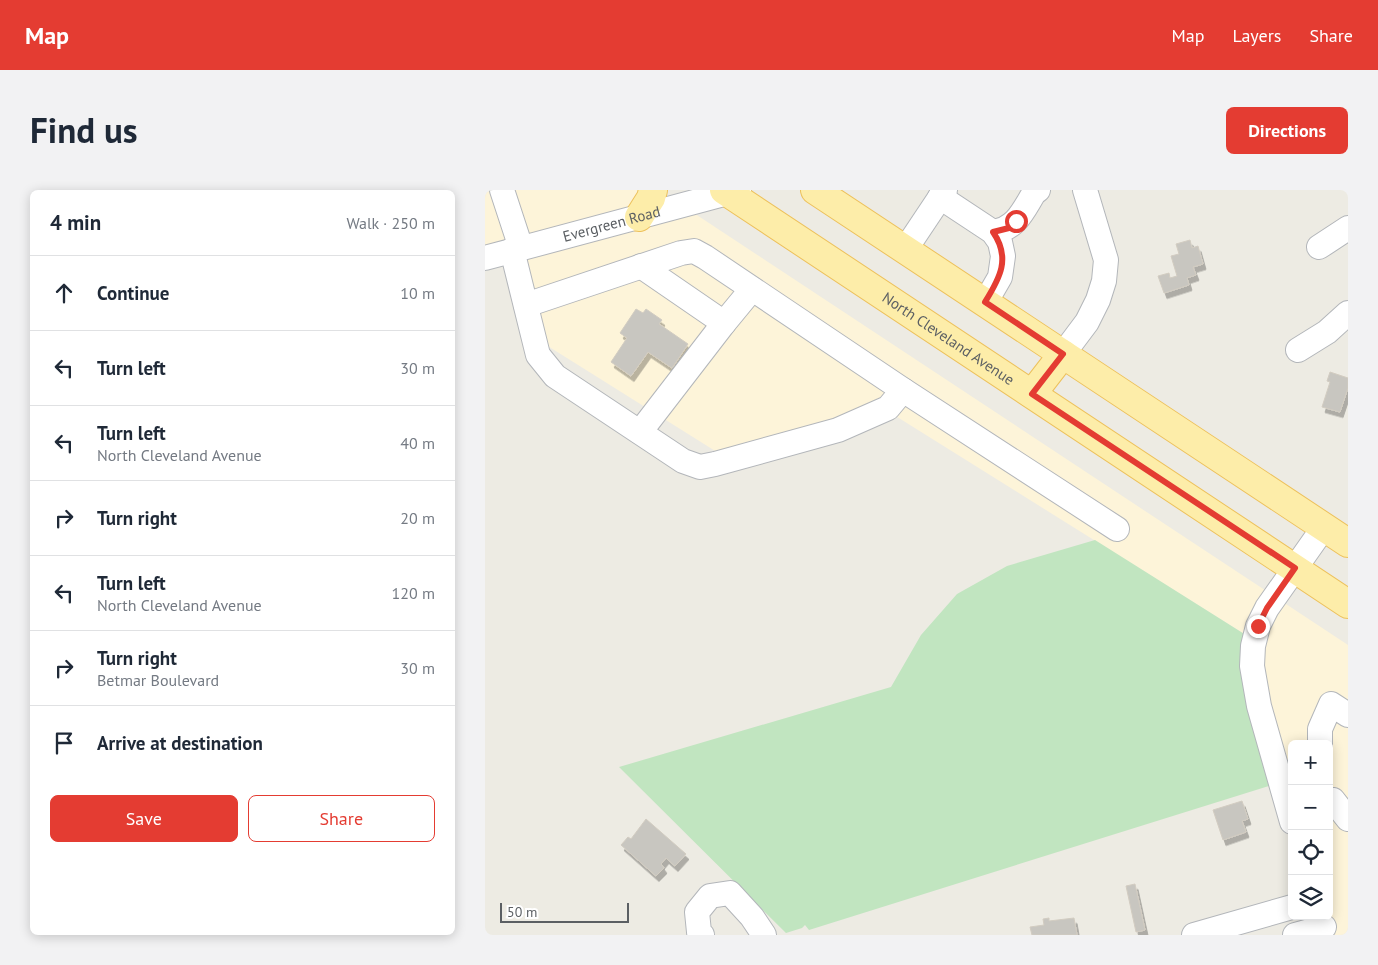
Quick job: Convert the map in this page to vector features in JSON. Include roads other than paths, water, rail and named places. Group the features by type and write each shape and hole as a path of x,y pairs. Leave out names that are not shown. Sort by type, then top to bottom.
{"main road":[{"path":"639,217 651,198 653,190"},
{"path":"815,190 1348,543"},
{"name":"North Cleveland Avenue","path":"730,191 1348,604"},
{"path":"1032,394 1063,354"}],"street":[{"path":"503,190 517,249 525,305 538,355 555,376 683,461 700,466 737,458 838,430 888,408 903,390"},
{"path":"993,232 1009,228 1038,190"},
{"path":"1063,354 1087,322 1098,300 1104,281 1106,260 1085,190"},
{"name":"Evergreen Road","path":"485,258 730,191"},
{"path":"905,250 943,194 993,232 1000,242 1003,256 1000,277 985,302"},
{"path":"1319,248 1348,228"},
{"path":"525,305 681,253 694,251 1117,529"},
{"path":"641,266 724,323"},
{"path":"640,432 752,289"},
{"path":"1299,350 1327,332 1348,313"},
{"path":"1288,803 1259,706 1252,660 1253,646 1258,626 1267,608 1324,527"},
{"path":"1320,740 1320,729 1331,704 1348,715"},
{"path":"1333,799 1348,819"},
{"path":"703,935 699,932 697,912 710,896 730,893 752,917 764,935"},
{"path":"1194,935 1288,908"},
{"path":"1295,935 1324,926"}]}
